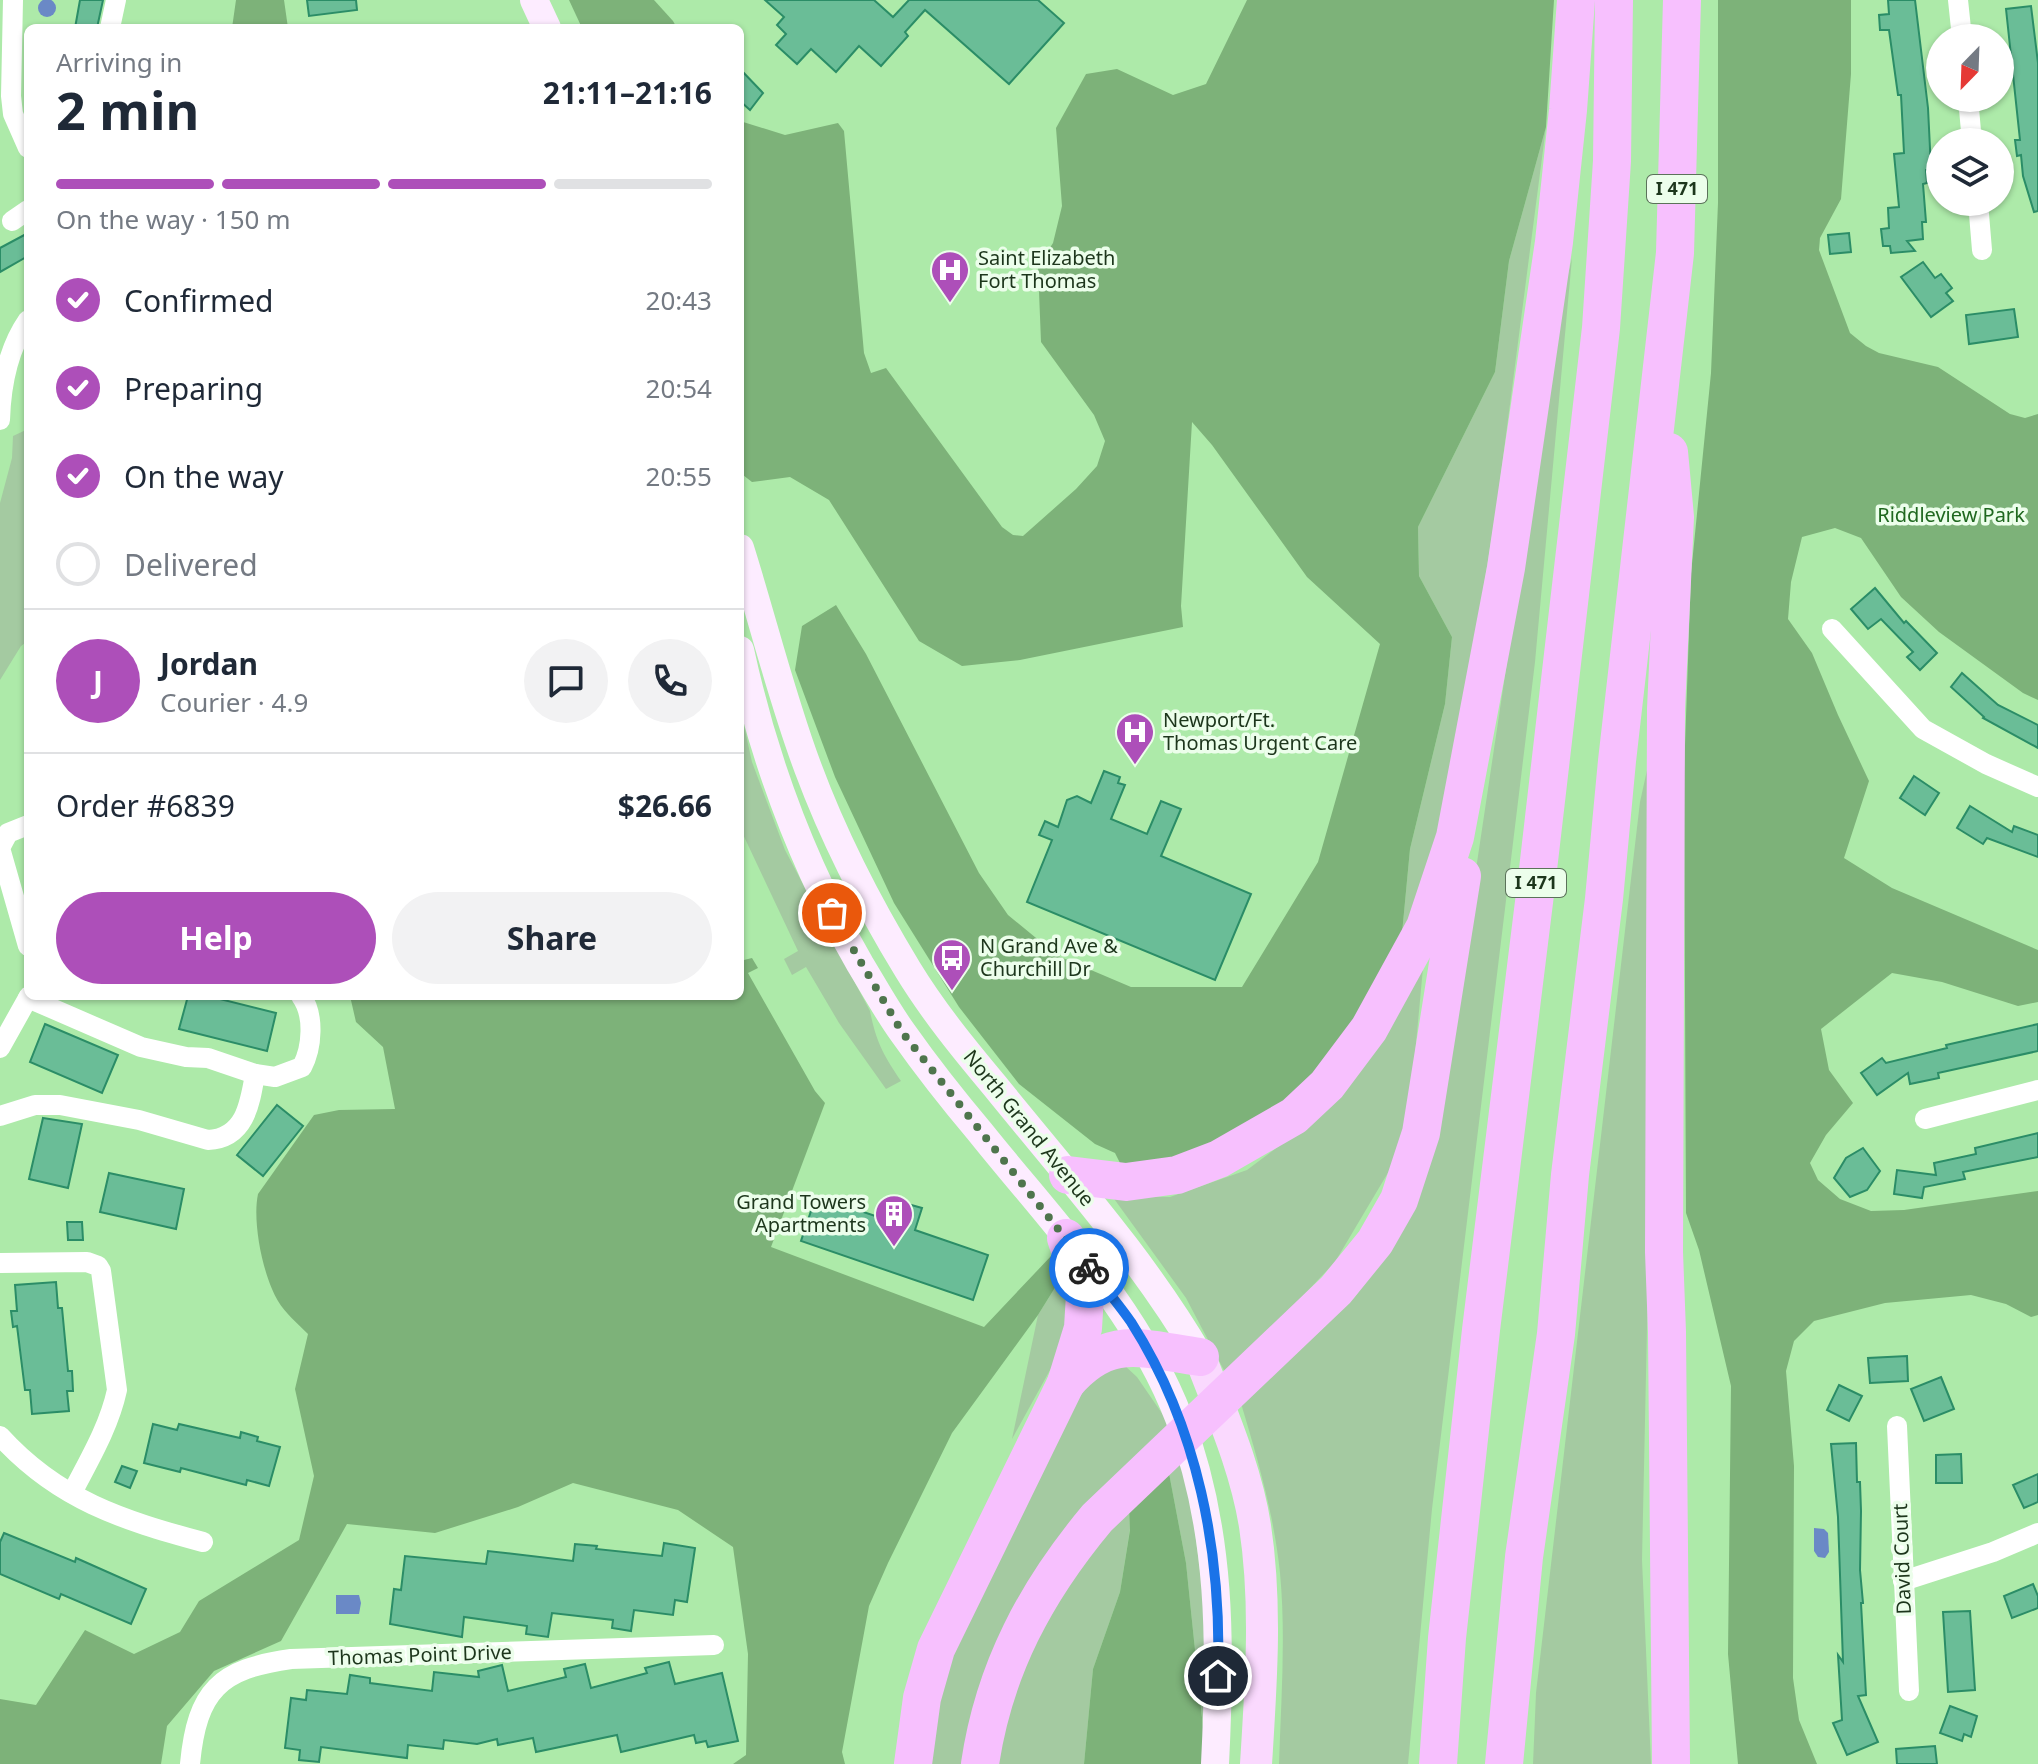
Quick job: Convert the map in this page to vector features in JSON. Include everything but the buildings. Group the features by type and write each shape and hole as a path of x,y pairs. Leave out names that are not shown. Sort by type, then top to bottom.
{"highway":[{"path":"1068,1175 1126,1182 1177,1175 1219,1159 1294,1116 1327,1085 1369,1029 1425,927 1455,837 1506,568 1554,242 1576,0"},
{"name":"I 471","path":"1438,1764 1447,1638 1481,1330 1602,314 1612,161 1614,0"},
{"name":"I 471","path":"1504,1764 1524,1557 1556,1334 1570,1175 1603,913 1675,253 1682,0"},
{"path":"1662,377 1675,517 1666,709 1664,1252 1671,1764"},
{"path":"980,1764 992,1703 1005,1663 1025,1621 1071,1549 1097,1518 1336,1290 1375,1242 1405,1185 1421,1133 1433,1071 1468,835 1475,734"},
{"path":"913,1764 922,1698 936,1649 1066,1383 1086,1311 1085,1295 1066,1238"},
{"path":"1066,1383 1081,1365 1106,1351 1126,1347 1200,1357"}],"main road":[{"path":"534,0 545,24"},
{"name":"North Grand Avenue","path":"744,562 808,768 858,879 908,971 954,1037 1068,1175 1182,1327 1200,1357 1228,1433 1255,1525 1263,1639 1256,1764"},
{"name":"North Grand Avenue","path":"744,668 771,771 792,826 842,933 902,1032 1113,1297 1147,1350 1179,1417 1195,1467 1213,1547 1218,1651 1215,1764"}],"street":[{"path":"13,0 11,96 13,114 24,139"},
{"path":"111,24 116,0"},
{"path":"1958,0 1961,24"},
{"path":"1979,216 1982,250"},
{"path":"0,420 4,378 24,328"},
{"path":"1832,629 1923,729 1986,764 2038,787"},
{"path":"24,827 8,833 0,848 24,932"},
{"path":"0,1048 26,1000"},
{"path":"35,1000 141,1047 208,1058 255,1074 275,1077 302,1067 307,1058 310,1015 303,1000"},
{"path":"0,1116 35,1105 60,1105 139,1120 196,1138 219,1139 244,1120 255,1074"},
{"path":"1925,1119 2038,1090"},
{"path":"0,1263 87,1262 98,1266 101,1271 117,1390 113,1409 72,1493"},
{"name":"David Court","path":"1897,1426 1909,1691"},
{"path":"0,1436 19,1457 104,1512 203,1542"},
{"path":"1903,1581 1993,1552 2038,1533"},
{"name":"Thomas Point Drive","path":"190,1764 194,1730 200,1712 229,1676 256,1664 291,1659 714,1645"}],"green space":[{"path":"236,0 284,0 287,24 233,24"},
{"path":"569,0 654,0 675,24 580,24"},
{"path":"1247,0 1554,0 1546,127 1509,261 1495,372 1418,527 1419,576 1452,637 1445,704 1410,849 1401,944 1378,991 1298,1095 1214,1149 1125,1173 1115,1153 1095,1144 1019,1084 959,1007 894,903 835,777 795,670 802,626 836,605 866,654 979,873 1008,915 1058,956 1131,987 1242,987 1318,862 1380,644 1307,577 1192,422 1181,606 1183,627 1020,660 962,666 919,641 829,500 790,477 752,482 744,476 744,122 785,135 838,123 844,131 864,353 871,373 886,368 1002,527 1013,535 1023,536 1097,466 1105,441 1094,415 1041,342 1038,266 1053,243 1062,206 1056,128 1086,74 1117,69 1173,95 1206,84"},
{"name":"Riddleview Park","path":"1718,0 1851,0 1851,74 1841,199 1820,238 1819,250 1850,333 1879,353 1938,367 2010,414 2025,418 2038,414 2038,700 2023,693 1939,632 1901,597 1861,538 1835,528 1802,537 1791,582 1788,619 1812,653 1869,781 1844,858 1892,888 2038,950 2038,1002 2018,1006 1942,982 1892,973 1821,1029 1829,1070 1853,1103 1826,1135 1810,1163 1818,1180 1840,1199 1871,1211 1904,1210 2038,1191 2038,1315 2031,1317 2006,1304 1971,1295 1885,1303 1814,1321 1794,1341 1786,1371 1794,1466 1793,1678 1799,1720 1817,1764 1738,1764 1728,1654 1731,1386 1699,1250 1686,1213 1684,774 1691,574 1711,373 1718,203"},
{"path":"1546,127 1497,504 1454,772 1426,887 1401,944 1410,849 1445,704 1452,637 1419,576 1418,527 1495,372 1509,261"},
{"path":"1572,258 1535,662 1432,1509 1408,1764 1279,1764 1283,1645 1280,1573 1269,1507 1240,1400 1296,1354 1354,1298 1395,1243 1440,1110 1513,622 1549,350"},
{"path":"24,431 24,644 0,680 0,503 12,458 13,436"},
{"path":"744,726 752,762 785,850 870,1011 881,1048 901,1081 886,1089 839,1023 806,967 792,975 784,959 798,951 744,836"},
{"path":"1651,752 1649,1235 1642,1560 1651,1764 1533,1764 1536,1693 1640,802"},
{"path":"752,958 758,968 748,973 815,1091 825,1103 771,1247 984,1327 1052,1255 1061,1268 1056,1286 1038,1315 952,1433 869,1606 842,1752 845,1764 733,1764 746,1755 748,1654 733,1547 678,1510 573,1483 518,1507 435,1533 347,1524 281,1641 214,1671 167,1726 161,1764 0,1764 0,1699 36,1705 85,1630 134,1654 180,1632 199,1601 299,1540 314,1476 295,1389 308,1334 284,1310 268,1278 256,1219 258,1194 314,1115 339,1110 395,1109 383,1047 356,1022 351,1000 744,1000 744,960"},
{"path":"1423,968 1409,1119 1389,1171 1335,1262 1227,1376 1186,1298 1112,1196 1170,1197 1247,1170 1332,1106"},
{"path":"1061,1268 1068,1284 1071,1332 1012,1439 1038,1315 1056,1286"},
{"path":"1123,1364 1137,1377 1172,1428 1089,1509 969,1764 924,1764 946,1652 1086,1380"},
{"path":"1180,1454 1188,1479 1209,1639 1204,1737 1186,1563 1168,1468"},
{"path":"1168,1468 1186,1563 1204,1737 1202,1764 1084,1764 1093,1669 1120,1592 1130,1530 1129,1509"},
{"path":"1129,1509 1130,1529 1120,1592 1093,1669 1084,1764 995,1764 1008,1695 1074,1566"}],"water":[{"path":"47,-1 56,8 47,17 38,8"},
{"path":"1814,1528 1824,1529 1828,1533 1829,1552 1825,1558 1818,1557 1814,1551"},
{"path":"336,1595 359,1595 359,1614 336,1614"}],"way so far":[{"path":"832,913 902,1032 1089,1268"}],"place":[{"name":"Saint Elizabeth Fort Thomas","path":"950,304"},
{"name":"Newport/Ft. Thomas Urgent Care","path":"1135,766"},
{"name":"N Grand Ave & Churchill Dr","path":"952,992"},
{"name":"Grand Towers Apartments","path":"894,1248"}],"route":[{"path":"1089,1268 1130,1321 1147,1350 1179,1417 1195,1467 1213,1547 1217,1588 1218,1676"}]}
